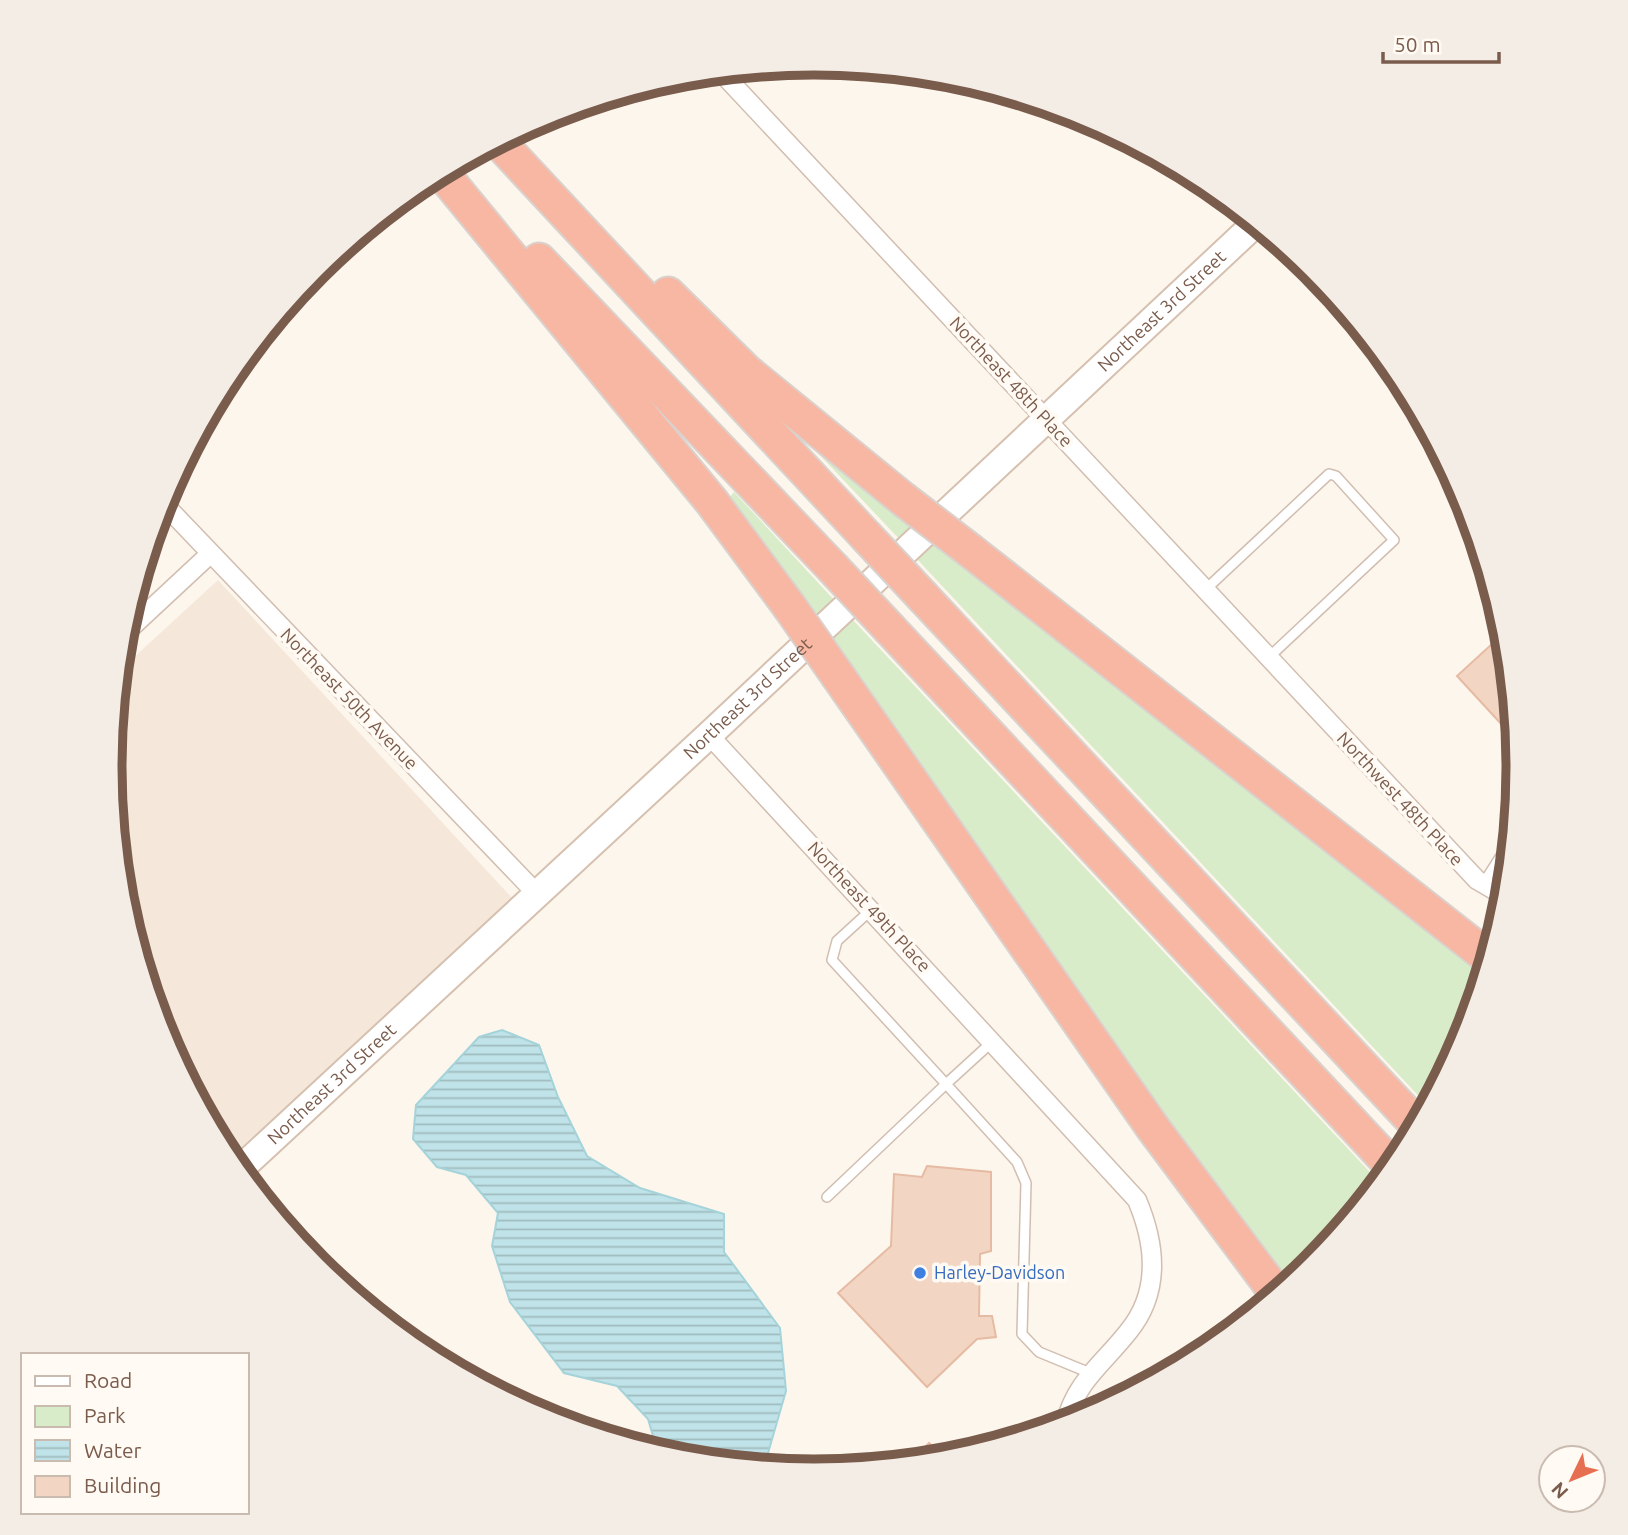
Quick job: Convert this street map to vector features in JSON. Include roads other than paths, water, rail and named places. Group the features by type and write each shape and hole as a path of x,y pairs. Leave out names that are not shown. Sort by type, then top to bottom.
{"highway":[{"path":"514,144 746,371 903,499 1481,952"},
{"path":"505,149 1411,1119"},
{"path":"458,174 832,566 1385,1159"},
{"path":"449,180 712,502 789,606 1153,1128 1271,1287"}],"street":[{"name":"Northeast 48th Place","path":"729,81 1300,693"},
{"name":"Northeast 3rd Street","path":"246,1163 709,735 1248,229"},
{"name":"Northeast 50th Avenue","path":"171,512 537,894"},
{"path":"138,620 209,554"},
{"name":"Northwest 48th Place","path":"1300,693 1483,884 1495,891"},
{"name":"Northeast 49th Place","path":"709,735 1137,1200 1154,1254 1153,1277 1140,1315 1129,1331 1090,1373 1070,1410"}],"lane":[{"path":"1205,590 1329,474 1336,476 1394,540 1268,658"},
{"path":"1483,884 1500,857"},
{"path":"871,910 837,941 832,960 1017,1162 1026,1183 1022,1334 1040,1352 1090,1373"},
{"path":"827,1197 993,1041"}],"water":[{"path":"502,1030 539,1045 558,1097 587,1156 640,1188 724,1214 724,1252 780,1328 786,1391 767,1458 724,1454 654,1440 648,1419 617,1386 564,1373 510,1302 492,1246 498,1213 466,1175 437,1167 413,1139 416,1105 479,1037"}],"place":[{"name":"Harley-Davidson","path":"920,1273"}]}
